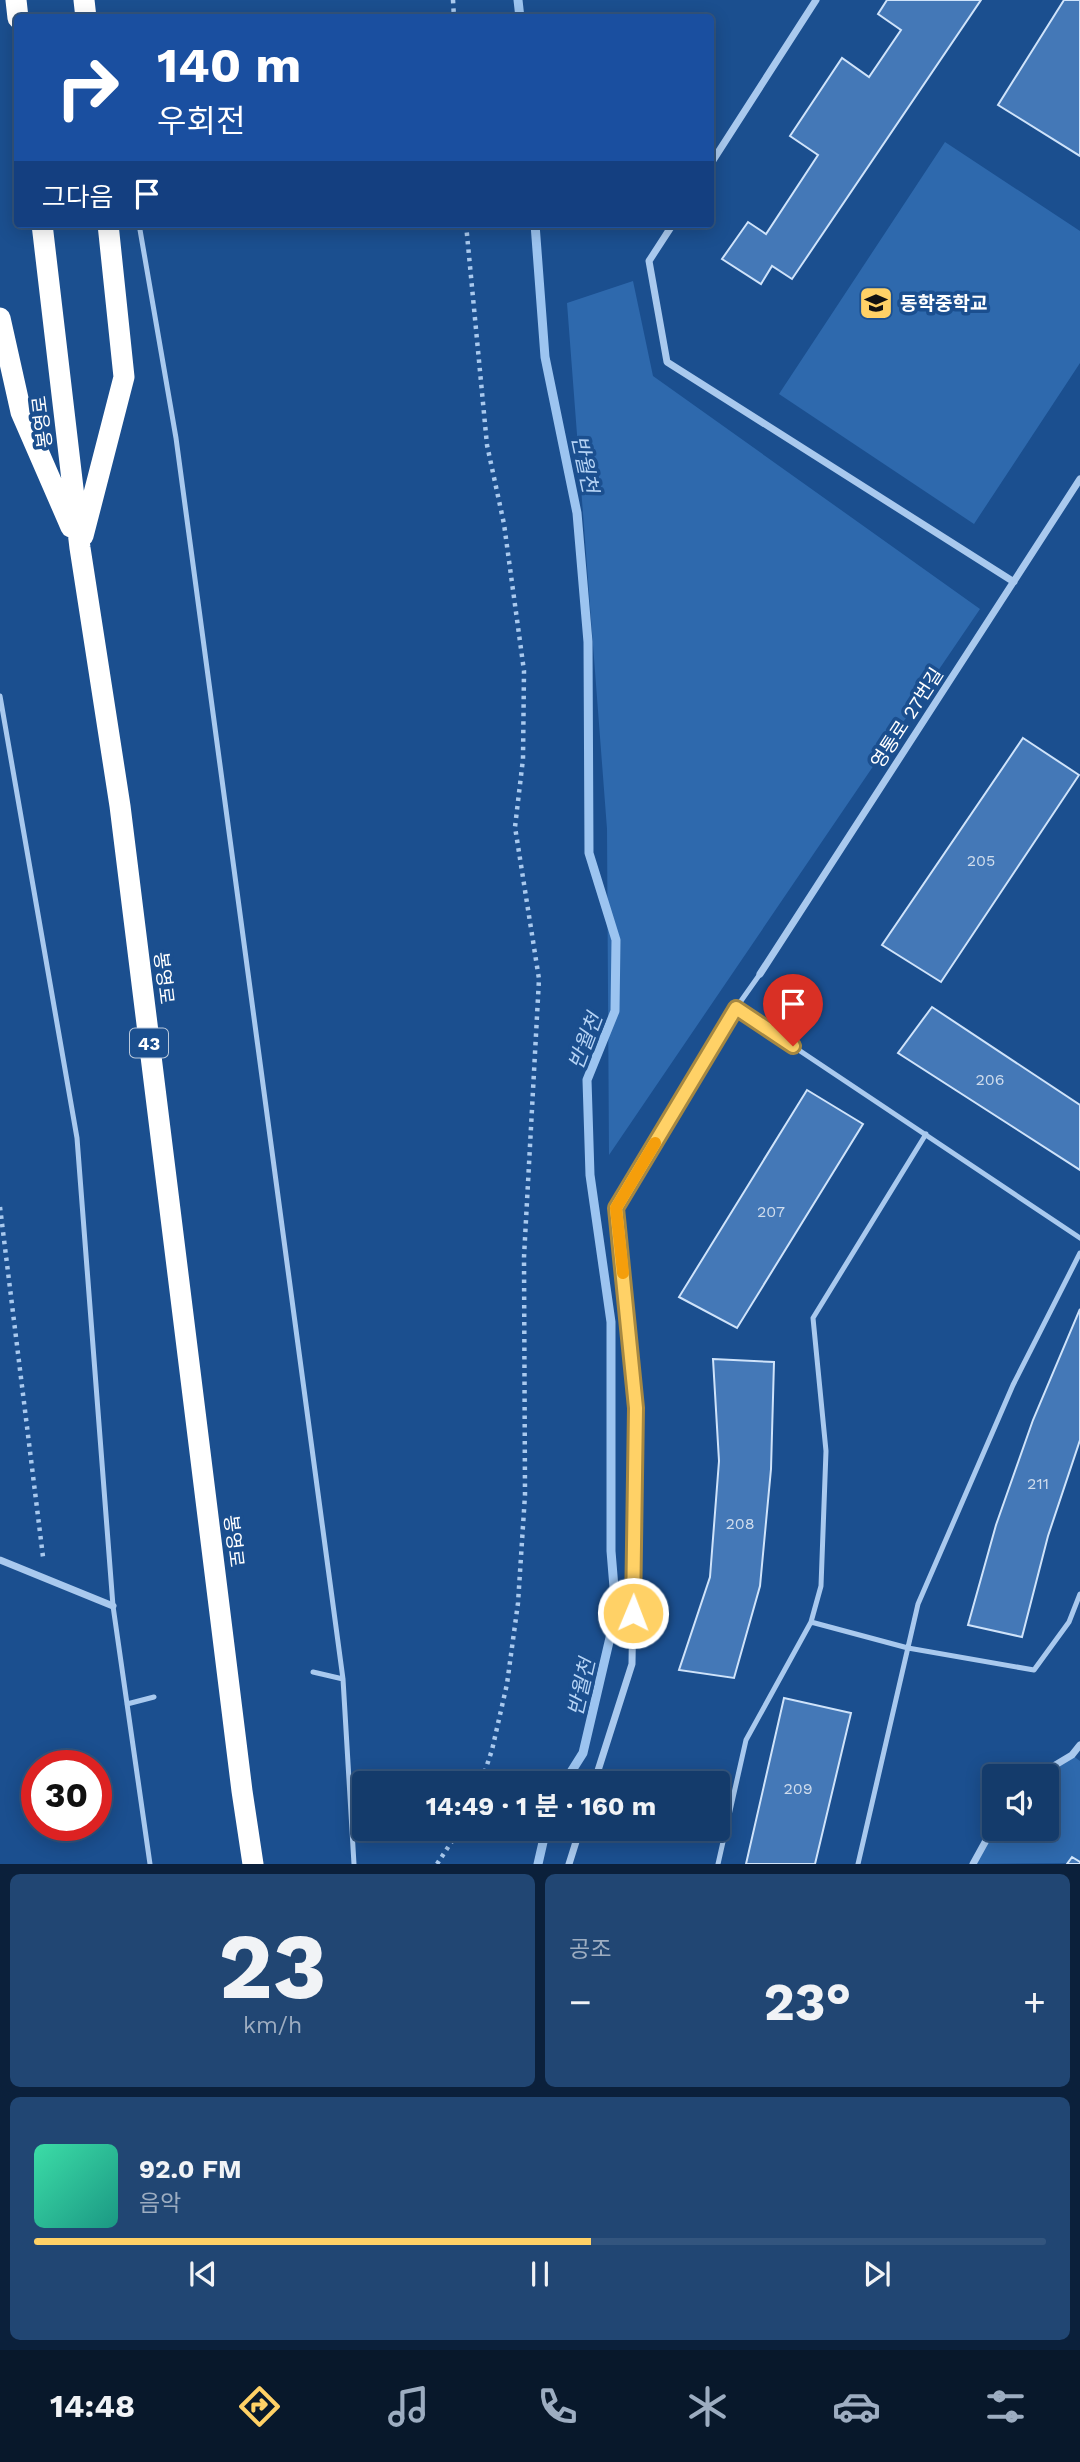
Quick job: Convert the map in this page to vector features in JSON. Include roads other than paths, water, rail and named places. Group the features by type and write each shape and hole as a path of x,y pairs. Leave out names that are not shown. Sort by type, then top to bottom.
{"highway":[{"name":"봉영로","path":"42,228 80,548 120,806 253,1864"},
{"path":"80,548 124,377 108,228"},
{"path":"0,318 21,412 80,548"}],"street":[{"path":"714,159 816,0"},
{"path":"670,228 649,261 667,362 1014,582"},
{"name":"영통로 27번길","path":"760,974 1080,479"},
{"path":"598,1771 632,1664 636,1408 616,1208 736,1008"},
{"path":"0,1560 113,1606"},
{"path":"1057,1764 1072,1755 1080,1745"},
{"path":"569,1864 576,1841"},
{"path":"973,1864 986,1841"}],"lane":[{"path":"140,228 176,438 343,1679 354,1864"},
{"path":"0,696 77,1138 113,1606 150,1864"},
{"path":"760,974 736,1008 1080,1238"},
{"path":"718,1864 746,1740 811,1622 821,1586 826,1451 813,1318 926,1134"},
{"path":"858,1864 918,1604 1013,1385 1080,1253"},
{"path":"811,1622 908,1648 1034,1670 1069,1622 1080,1594"},
{"path":"313,1672 343,1679"},
{"path":"127,1704 154,1697"}],"waterway":[{"name":"반월천","path":"518,0 520,14"},
{"name":"반월천","path":"535,228 545,357 577,513 588,642 589,853 616,940 615,1011 587,1080 590,1175 611,1322 611,1551 616,1612 583,1753 572,1771"},
{"name":"반월천","path":"538,1864 543,1841"}],"place":[{"name":"동학중학교","path":"876,303"}]}
